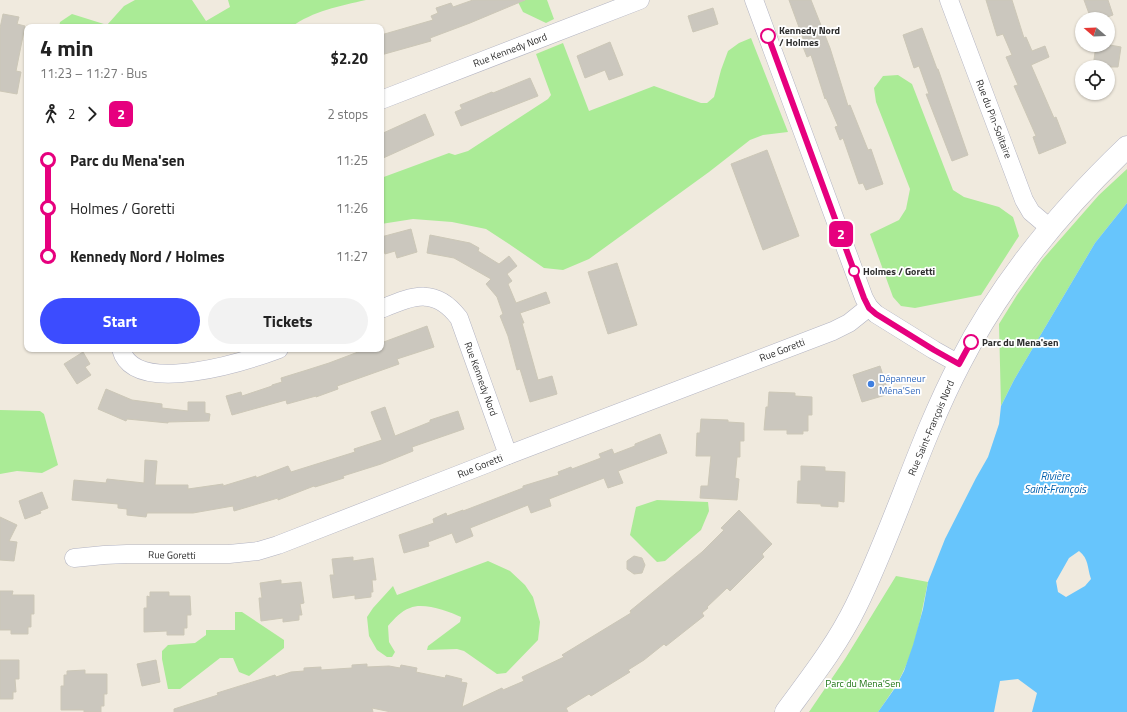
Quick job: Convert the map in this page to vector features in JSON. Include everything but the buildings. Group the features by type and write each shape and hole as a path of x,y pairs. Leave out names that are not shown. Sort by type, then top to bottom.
{"street":[{"name":"Rue Kennedy Nord","path":"384,99 640,0"},
{"path":"754,0 869,308 876,314 959,364"},
{"name":"Rue du Pin-Solitaire","path":"949,0 1024,200 1031,212 1051,229"},
{"name":"Rue Saint-François Nord","path":"786,712 829,653 856,606 930,427 959,364 982,324 1021,266 1051,229 1100,174 1127,147"},
{"name":"Rue Kennedy Nord","path":"384,308 402,300 428,296 442,301 452,308 459,318 508,455"},
{"name":"Rue Goretti","path":"74,558 127,554 218,555 258,551 285,542 833,331 849,323 869,308"},
{"path":"122,352 123,356 130,364 154,374 204,371 238,363 270,352"}],"green space":[{"path":"135,0 192,0 206,21 230,7 228,0 366,0 318,13 295,24 108,24 124,6"},
{"path":"517,0 547,0 554,19 546,23 523,12"},
{"path":"72,14 104,24 60,24 60,22"},
{"path":"751,38 788,132 763,135 750,140 709,172 589,259 563,270 544,268 486,229 452,222 413,219 384,224 384,177 449,153 455,155 468,151 548,99 551,95 536,54 563,43 589,111 654,86 701,103 707,103 714,97 728,51 739,43"},
{"path":"898,75 912,84 953,190 964,197 999,207 1013,217 1019,236 981,295 915,308 901,306 893,297 870,234 899,220 906,209 910,189 876,102 874,88 883,76"},
{"path":"1127,169 1127,203 1095,243 1014,380 1001,406 999,324 1017,295 1042,260 1099,195"},
{"path":"0,410 40,411 44,414 58,465 42,473 17,471 0,474"},
{"path":"657,500 708,502 709,511 701,530 665,561 657,562 630,535 636,507"},
{"path":"488,561 510,571 525,585 533,597 540,622 538,640 506,673 497,674 464,651 457,649 427,650 428,646 460,622 461,617 443,610 428,607 415,606 407,609 388,626 389,642 395,652 392,657 387,657 377,650 369,636 367,617 393,586 397,595"},
{"name":"Parc du Mena'Sen","path":"896,576 928,582 912,651 903,672 891,693 878,712 809,712 845,659"},
{"path":"235,612 242,612 284,640 284,648 249,676 239,672 233,658 220,658 180,689 168,689 162,659 162,651 168,645 195,643 206,635 206,630 235,630"}],"water":[{"name":"Rivière Saint-François","path":"1127,203 1127,712 1032,712 1037,693 1018,679 1000,681 994,712 878,712 895,688 904,671 923,609 928,582 945,539 988,457 999,424 1001,406 1014,380 1095,243","holes":["1079,551 1085,557 1091,579 1085,586 1066,597 1058,592 1056,581 1069,558"]}],"bus line":[{"name":"2","path":"768,36 864,298 869,308 876,314 959,364 971,342"}],"place":[{"name":"Kennedy Nord / Holmes","path":"768,36"},
{"name":"Holmes / Goretti","path":"854,271"},
{"name":"Parc du Mena'sen","path":"971,342"},
{"name":"Dépanneur Ména'Sen","path":"871,384"}]}
